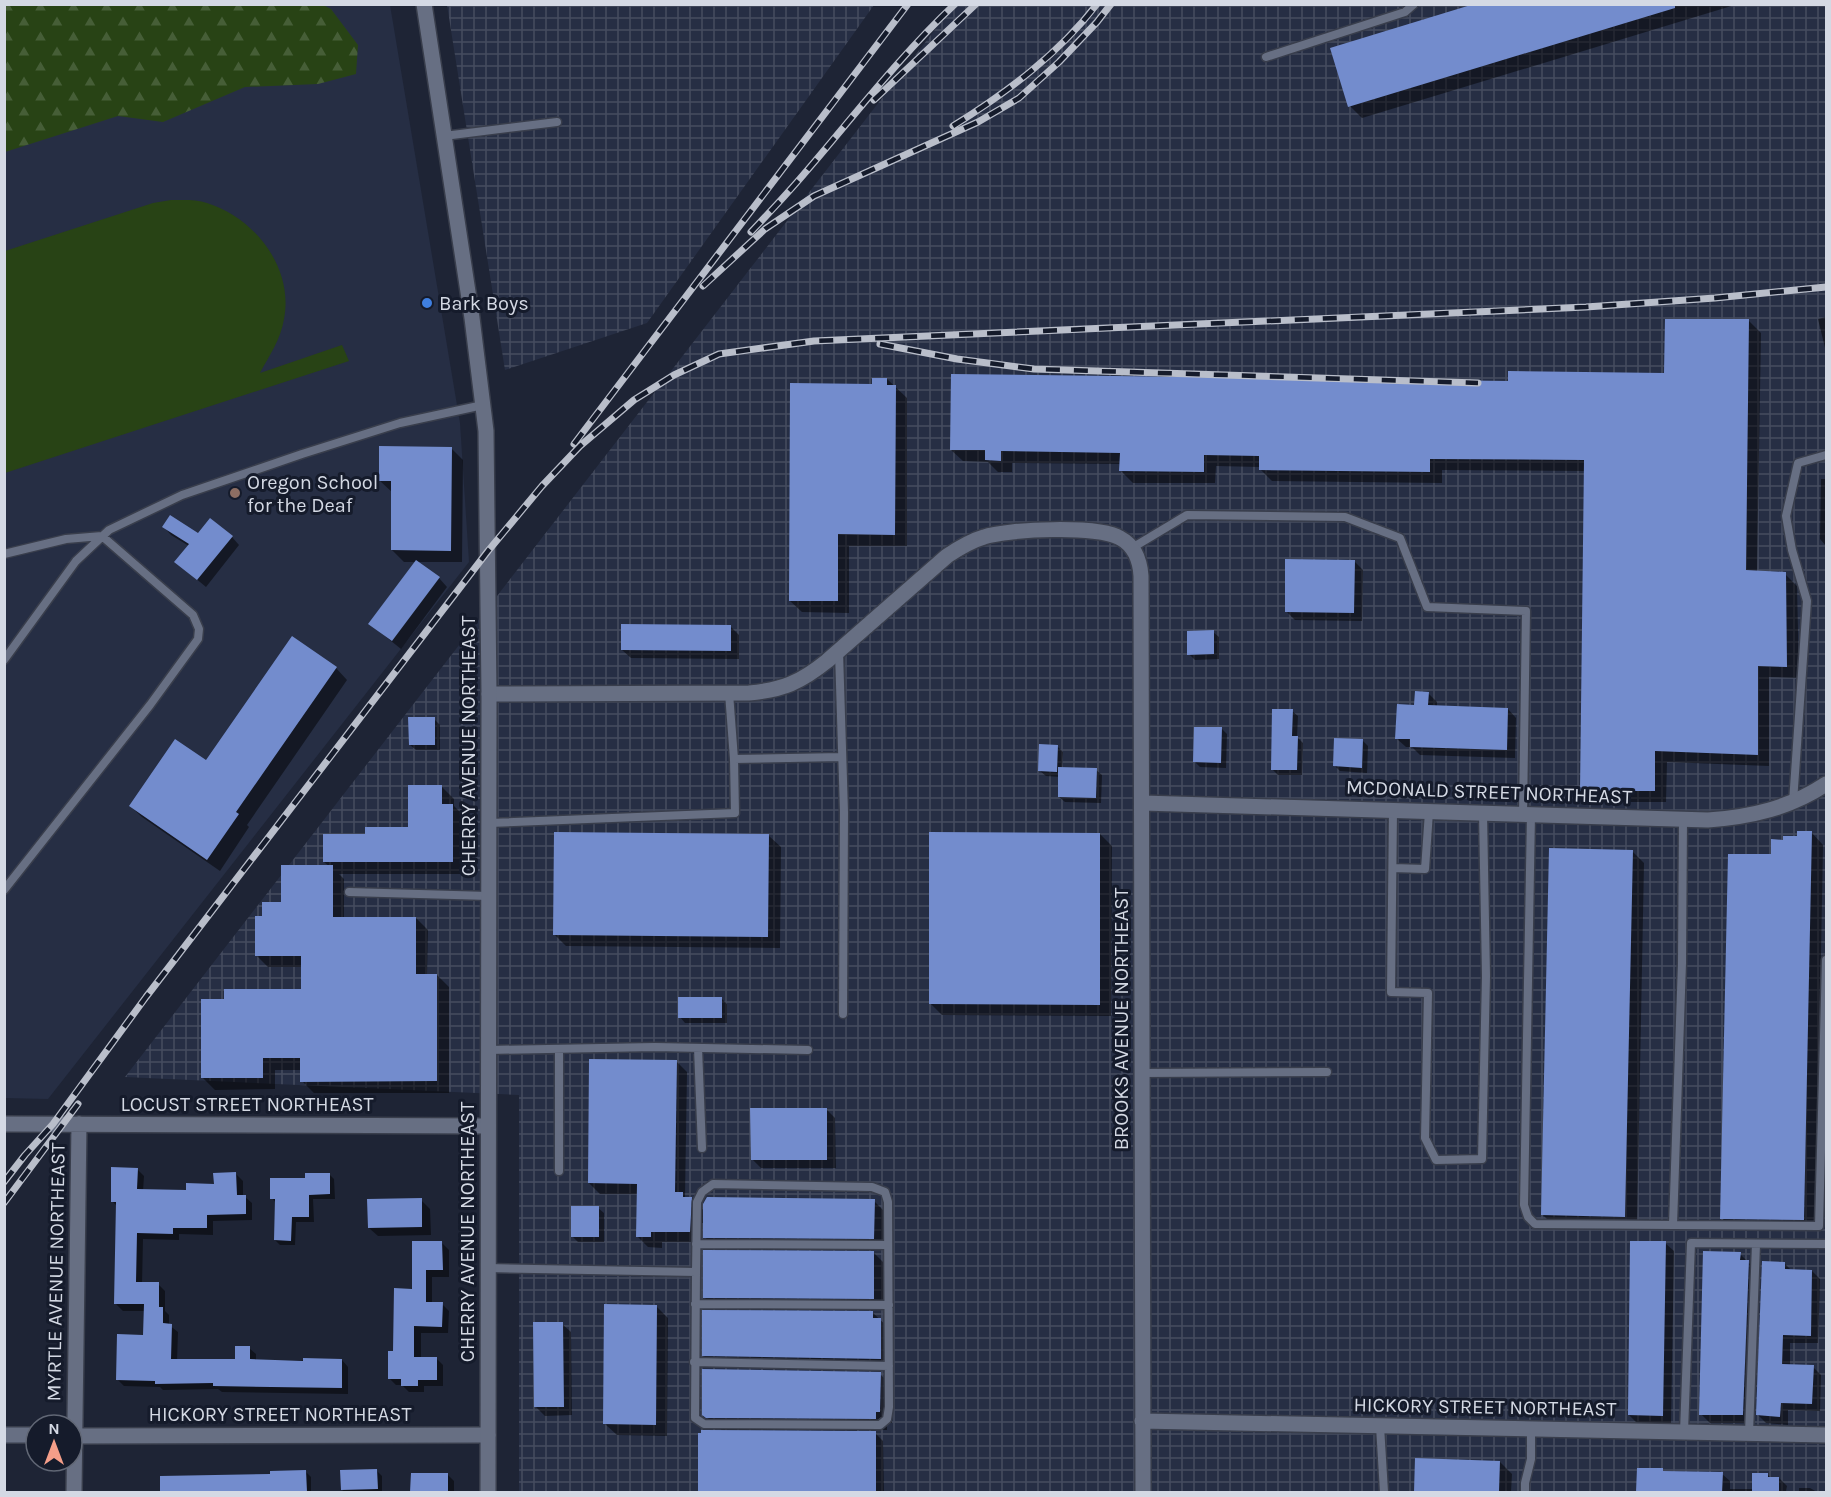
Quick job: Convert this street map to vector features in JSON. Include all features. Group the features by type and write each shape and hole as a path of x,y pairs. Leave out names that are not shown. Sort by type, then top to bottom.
{"street":[{"name":"CHERRY AVENUE NORTHEAST","path":"424,4 483,405 486,442 489,694 488,1492"},
{"path":"489,694 769,691 786,687 807,677 947,556 966,543 985,536 1014,531 1093,531 1120,537 1132,548"},
{"name":"BROOKS AVENUE NORTHEAST","path":"1132,548 1140,561 1141,576 1143,1492"},
{"name":"MCDONALD STREET NORTHEAST","path":"1143,803 1683,819 1741,817 1767,812 1793,802 1827,784"},
{"name":"LOCUST STREET NORTHEAST","path":"4,1124 489,1125"},
{"name":"MYRTLE AVENUE NORTHEAST","path":"73,1413 79,1124"},
{"name":"HICKORY STREET NORTHEAST","path":"1142,1421 1827,1435"},
{"path":"4,1435 24,1436"},
{"name":"HICKORY STREET NORTHEAST","path":"84,1436 488,1435"},
{"name":"MYRTLE AVENUE NORTHEAST","path":"74,1473 74,1492"}],"lane":[{"path":"1266,57 1405,12 1414,4"},
{"path":"444,136 557,122"},
{"path":"4,660 76,561 108,530 183,495 204,488 400,423 483,405"},
{"path":"1793,802 1807,601 1792,550 1786,516 1798,464 1827,455"},
{"path":"1132,548 1187,515 1345,517 1400,538 1427,607 1526,611 1524,1205 1528,1217 1535,1224 1820,1226 1827,960"},
{"path":"4,554 66,539 102,536 193,615 199,629 198,639 150,705 4,890"},
{"path":"839,651 844,812 843,1014"},
{"path":"489,823 735,813 729,693"},
{"path":"734,759 842,758"},
{"path":"1393,810 1391,993 1428,993 1425,1138 1436,1160 1482,1159 1486,976 1483,813"},
{"path":"1393,867 1425,869 1429,812"},
{"path":"1673,1225 1681,1010 1683,819"},
{"path":"349,892 489,896"},
{"path":"489,1050 699,1048 808,1050"},
{"path":"699,1048 702,1148"},
{"path":"559,1049 559,1171"},
{"path":"1142,1073 1328,1072"},
{"path":"713,1184 872,1187 885,1192 888,1202 889,1305 887,1419 880,1425 704,1424 694,1418 696,1244 697,1202 702,1192 713,1184"},
{"path":"1684,1432 1691,1243 1827,1244"},
{"path":"696,1244 888,1245"},
{"path":"1749,1433 1756,1244"},
{"path":"489,1268 696,1272"},
{"path":"695,1304 889,1305"},
{"path":"694,1362 889,1366"},
{"path":"1380,1426 1384,1492"},
{"path":"1525,1492 1531,1460 1531,1429"}],"shaded area":[{"name":"Oregon School for the Deaf","path":"5,5 390,5 460,423 469,562 48,1099 5,1098"},
{"path":"447,5 874,5 647,323 505,370"},
{"path":"954,5 1826,5 1826,1492 519,1492 519,1095 125,1077"}],"green space":[{"path":"5,4 323,5 331,9 358,45 356,74 318,84 245,87 163,122 118,116 5,152"},
{"path":"171,200 207,203 241,220 255,233 277,264 286,300 284,319 277,340 260,373 342,345 349,361 5,473 5,251 153,203"}],"building":[{"path":"1474,4 1675,4 1675,8 1348,107 1330,48"},
{"path":"1665,319 1749,319 1746,570 1786,572 1787,667 1758,666 1758,755 1655,751 1655,791 1580,791 1584,460 1430,459 1430,472 1259,470 1259,456 1204,455 1204,472 1119,471 1120,453 1001,451 1001,461 985,460 985,450 950,450 951,374 1508,381 1508,371 1664,373"},
{"path":"872,378 887,378 887,385 896,385 895,535 838,534 838,601 789,601 790,383 872,384"},
{"path":"379,446 452,447 451,551 391,550 391,481 379,481"},
{"path":"170,515 198,533 210,518 233,536 197,580 174,562 189,544 162,527"},
{"path":"1285,559 1355,560 1354,613 1285,612"},
{"path":"416,560 440,577 392,641 368,624"},
{"path":"621,624 731,625 731,651 621,650"},
{"path":"1214,630 1214,654 1187,655 1187,631"},
{"path":"292,636 337,667 236,812 239,814 207,860 129,806 175,739 206,760"},
{"path":"1415,691 1429,692 1428,705 1508,708 1507,750 1410,747 1410,739 1395,739 1397,704 1414,705"},
{"path":"1272,709 1293,709 1292,736 1298,736 1297,770 1271,770"},
{"path":"408,717 435,717 435,745 409,745"},
{"path":"1194,727 1222,727 1221,763 1193,762"},
{"path":"1334,738 1363,739 1362,768 1333,766"},
{"path":"1039,744 1058,745 1057,772 1038,771"},
{"path":"1058,767 1097,768 1096,798 1058,797"},
{"path":"408,785 442,785 442,804 453,804 453,862 323,862 323,834 365,834 365,827 408,827"},
{"path":"1797,831 1812,831 1804,1220 1720,1219 1728,854 1771,854 1771,839 1783,840 1783,836 1797,836"},
{"path":"554,832 769,834 768,937 553,935"},
{"path":"929,832 1100,833 1100,1005 929,1004"},
{"path":"1549,848 1633,850 1625,1217 1541,1215"},
{"path":"281,865 333,865 333,917 416,917 416,974 437,974 437,1081 300,1082 300,1058 263,1058 263,1078 201,1078 201,999 224,999 224,989 301,989 301,956 255,956 255,916 262,916 262,902 281,902"},
{"path":"678,997 722,997 722,1018 678,1018"},
{"path":"589,1059 677,1060 675,1192 683,1192 683,1197 692,1197 690,1232 651,1232 651,1237 636,1237 637,1184 588,1183"},
{"path":"750,1108 827,1108 827,1160 751,1160"},
{"path":"111,1167 138,1168 137,1189 186,1190 186,1183 214,1184 213,1173 236,1172 237,1195 246,1195 246,1214 207,1215 207,1228 173,1228 173,1234 137,1233 136,1282 159,1282 159,1307 163,1307 163,1323 172,1324 171,1359 235,1359 235,1346 250,1346 250,1359 303,1361 303,1358 342,1359 342,1388 213,1386 213,1383 155,1384 155,1381 116,1380 117,1334 143,1335 144,1304 114,1304 116,1202 111,1202"},
{"path":"305,1173 330,1173 330,1194 309,1195 309,1217 292,1217 291,1241 274,1240 275,1199 270,1199 270,1178 305,1178"},
{"path":"707,1197 875,1199 874,1239 703,1238 703,1204"},
{"path":"422,1198 422,1227 368,1228 367,1199"},
{"path":"571,1206 599,1206 599,1237 571,1237"},
{"path":"412,1241 442,1241 443,1270 426,1270 426,1302 443,1302 442,1327 414,1326 414,1357 437,1357 437,1380 418,1380 418,1386 401,1386 401,1379 388,1379 388,1351 393,1351 394,1288 412,1289"},
{"path":"1630,1241 1666,1241 1663,1416 1628,1415"},
{"path":"703,1250 874,1251 874,1299 703,1298"},
{"path":"1703,1251 1741,1252 1740,1260 1749,1260 1743,1415 1699,1415"},
{"path":"1762,1261 1785,1262 1785,1269 1812,1270 1811,1336 1783,1335 1782,1364 1814,1365 1812,1404 1781,1403 1780,1417 1756,1415"},
{"path":"604,1304 657,1305 656,1425 603,1424"},
{"path":"702,1310 873,1311 873,1318 881,1318 881,1359 702,1356"},
{"path":"533,1322 563,1322 564,1407 534,1407"},
{"path":"702,1369 881,1372 880,1412 876,1412 876,1419 706,1418 702,1415"},
{"path":"701,1430 876,1431 876,1492 698,1492 698,1433 701,1433"},
{"path":"1415,1458 1500,1461 1499,1492 1414,1492"},
{"path":"1637,1468 1723,1472 1722,1492 1636,1492"},
{"path":"377,1469 378,1489 341,1490 340,1470"},
{"path":"306,1470 307,1492 160,1492 160,1476 270,1474 270,1471"},
{"path":"411,1473 448,1473 448,1492 410,1492"},
{"path":"1752,1473 1768,1473 1768,1477 1779,1477 1779,1492 1752,1492"}],"railway":[{"path":"574,444 908,4"},
{"path":"751,232 798,181 896,66 955,4"},
{"path":"874,100 976,4"},
{"path":"953,126 993,100 1049,56 1097,4"},
{"path":"703,286 765,229 814,196 978,122 1019,98 1059,62 1111,4"},
{"path":"4,1182 53,1124 146,997 488,551 542,486 580,446 634,400 674,375 719,354 814,341 1586,307 1826,287"},
{"path":"880,344 957,359 1034,369 1478,383"},
{"path":"4,1203 78,1104"}],"place":[{"name":"Bark Boys","path":"427,303"},
{"name":"Oregon School for the Deaf","path":"235,493"}]}
